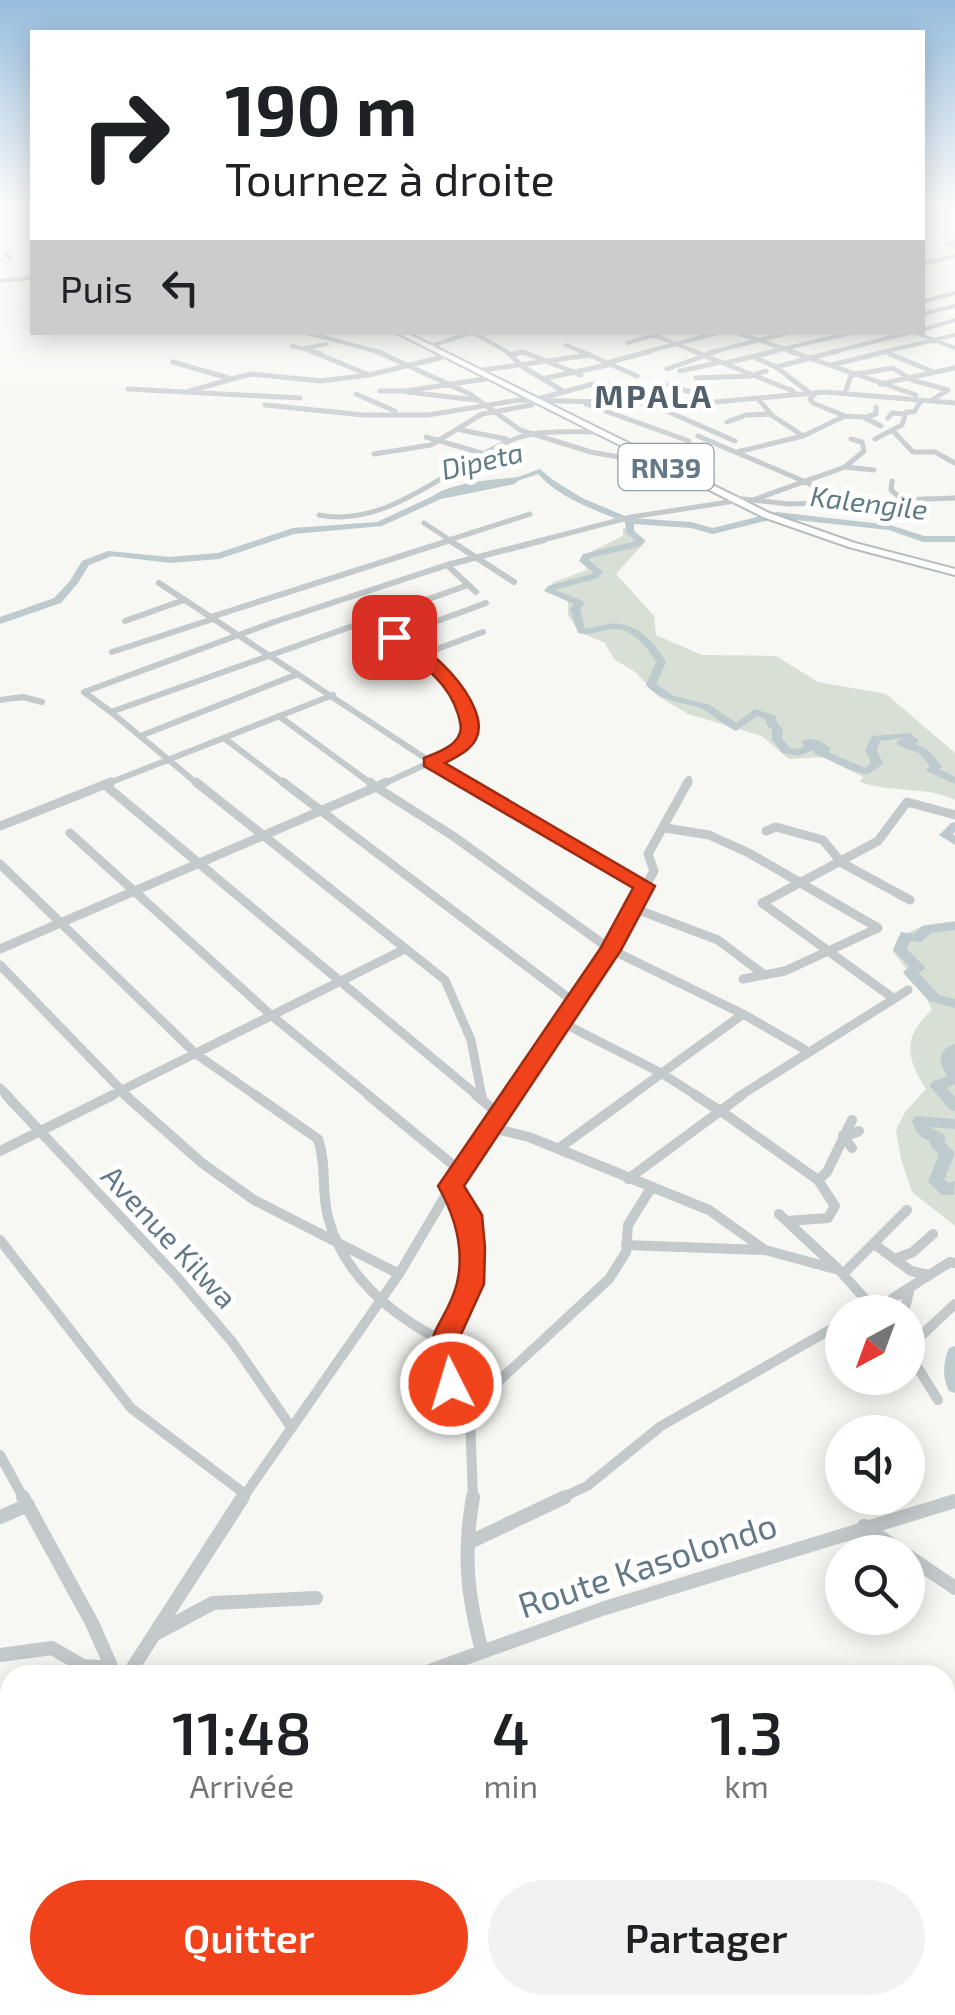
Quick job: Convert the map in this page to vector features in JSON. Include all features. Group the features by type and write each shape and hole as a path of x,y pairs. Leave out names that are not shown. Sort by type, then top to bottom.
{"highway":[{"name":"RN39","path":"404,335 771,517 852,545 955,572"}],"street":[{"path":"925,313 955,306"},
{"path":"925,329 955,320"},
{"path":"314,335 369,375"},
{"path":"428,347 466,335"},
{"path":"476,335 512,354 577,401 689,442"},
{"path":"627,343 656,335"},
{"path":"541,404 572,389 609,363 710,335"},
{"path":"744,335 851,376 931,400 955,387"},
{"path":"668,369 702,355 780,335"},
{"path":"680,371 842,335"},
{"path":"776,367 900,335"},
{"path":"920,335 955,348"},
{"path":"653,336 751,376 813,393"},
{"path":"828,366 955,336"},
{"path":"566,345 636,376"},
{"path":"292,346 330,350 357,346"},
{"path":"302,349 357,346 408,365 480,400 530,434 587,453 663,465"},
{"path":"296,356 302,349"},
{"path":"350,354 368,350"},
{"path":"512,354 524,352 583,379"},
{"path":"888,353 934,372"},
{"path":"476,370 520,363 554,364 590,355"},
{"path":"182,392 251,374 321,381 369,375 447,356"},
{"path":"752,357 776,367 813,393"},
{"path":"173,362 232,378"},
{"path":"851,376 889,368 948,390"},
{"path":"880,384 955,368"},
{"path":"696,378 751,376 766,371"},
{"path":"845,393 851,376"},
{"path":"406,391 491,378"},
{"path":"549,380 639,385"},
{"path":"614,385 736,441"},
{"path":"668,385 700,395 703,403"},
{"path":"126,392 195,388 203,395"},
{"path":"572,389 614,402"},
{"path":"155,391 300,398"},
{"path":"380,391 541,404 577,401"},
{"path":"813,393 810,400 818,406 845,416 876,414 876,407"},
{"path":"265,405 364,415 407,415 577,401 703,403 813,393 955,403"},
{"path":"356,394 407,415"},
{"path":"875,439 902,425 906,398"},
{"path":"374,454 439,440 490,409 519,400"},
{"path":"758,400 803,436"},
{"path":"900,422 888,418 914,412 921,400"},
{"path":"818,406 814,408 824,428"},
{"path":"727,422 772,414"},
{"path":"734,452 803,436 845,416"},
{"path":"863,417 881,426"},
{"path":"461,430 482,432 498,440 514,439"},
{"path":"893,431 913,452 935,452 955,463"},
{"path":"320,514 334,520 373,514 481,454 530,434 598,432"},
{"path":"698,436 806,482 837,504"},
{"path":"426,437 481,454"},
{"path":"751,502 846,467 864,451 862,442 851,439"},
{"path":"846,467 874,470"},
{"path":"892,481 891,490 903,500"},
{"path":"482,1100 470,1040 446,980 168,760 143,735 84,692 477,554 631,517 730,499 837,504 955,498"},
{"path":"112,652 530,514"},
{"path":"424,523 477,554 514,582"},
{"path":"446,565 476,592"},
{"path":"159,583 431,762 644,886"},
{"path":"111,712 468,585"},
{"path":"126,620 184,600"},
{"path":"394,637 486,603"},
{"path":"0,949 458,749 468,737 470,726 455,690 442,672 421,655 366,619"},
{"path":"421,655 483,632"},
{"path":"143,735 298,674"},
{"path":"0,826 333,695"},
{"path":"0,700 23,696 42,702"},
{"path":"279,716 610,950 743,1014 804,1049"},
{"path":"224,738 574,1002"},
{"path":"134,1665 610,950 654,871 648,854 686,793 689,779"},
{"path":"105,786 500,1115"},
{"path":"894,998 762,903 878,841 907,802 955,815"},
{"path":"766,831 776,827 823,840 842,863 910,900"},
{"path":"665,828 709,835 748,853 878,928 785,971 743,979"},
{"path":"70,833 271,1015 463,1173"},
{"path":"0,864 196,1054 318,1139 324,1152 328,1215 354,1270 415,1330 443,1341"},
{"path":"634,908 718,940 763,974"},
{"path":"0,1150 405,948"},
{"path":"0,965 121,1093 174,1142 239,1190 398,1274"},
{"path":"628,1178 804,1049 908,990"},
{"path":"558,1149 743,1014"},
{"path":"563,1023 661,1073 718,1109 818,1180 834,1206 828,1218 783,1218"},
{"name":"Avenue Kilwa","path":"0,1088 187,1288 233,1342 291,1427"},
{"path":"818,1180 828,1172 844,1136 856,1125"},
{"path":"492,1128 558,1149 708,1210 765,1250"},
{"path":"844,1136 852,1148"},
{"path":"451,1186 469,1215 470,1284 443,1341 451,1384 470,1415 475,1487 466,1594 482,1650"},
{"path":"470,1415 501,1379 610,1279 626,1245 628,1224 651,1188"},
{"path":"841,1271 907,1210"},
{"path":"783,1218 841,1271 859,1295"},
{"path":"895,1259 913,1252 933,1234"},
{"path":"0,1240 131,1408 245,1494"},
{"path":"874,1244 911,1271 929,1275"},
{"path":"626,1245 665,1252 690,1248 765,1250 841,1271"},
{"path":"898,1295 955,1262"},
{"path":"908,1295 911,1271"},
{"path":"925,1333 955,1304"},
{"path":"468,1543 586,1486 661,1426 825,1334"},
{"path":"925,1378 938,1400"},
{"path":"0,1455 111,1665"},
{"name":"Route Kasolondo","path":"444,1665 864,1526 955,1501"},
{"path":"0,1518 28,1504"},
{"path":"864,1526 877,1535"},
{"path":"925,1568 955,1588"},
{"path":"155,1633 213,1604 316,1598"},
{"path":"0,1655 52,1648 81,1665"}],"shaded area":[{"path":"521,477 515,484 441,499 418,509 451,487"},
{"path":"623,528 633,529 646,541 616,574 654,616 656,635 702,655 776,656 818,682 886,694 955,753 955,800 860,782 863,777 824,757 789,759 762,736 688,714 658,696 635,672 614,659 605,643 579,632 568,615 568,600 545,591 554,582 587,570 582,556 623,536"},
{"path":"955,921 955,1226 912,1192 901,1159 896,1130 905,1112 926,1089 914,1067 910,1048 916,1029 932,1010 893,952 898,937 925,925"}],"waterway":[{"name":"Dipeta","path":"505,483 540,471 581,501 629,521"},
{"name":"Dipeta","path":"0,621 58,601 85,563 111,553 170,560 219,556 293,531 379,524 431,500"},
{"name":"Kalengile","path":"629,521 691,525 713,531 777,515 890,528 923,539 955,539"},
{"name":"Dipeta","path":"629,521 630,533 641,540 638,544 586,556 584,561 598,572 595,576 549,591 580,603 575,609 581,631 615,626 631,630 646,641 661,662 651,685 657,691 706,707 736,728 755,712 772,718 771,724 778,729 777,739 786,751 799,753 811,747 806,742 818,743 825,749 818,751 867,772 877,764 871,750 876,738 906,735 914,741 901,743 923,751 936,766 932,770 955,781"},
{"name":"Dipeta","path":"955,826 945,835 955,841"},
{"name":"Dipeta","path":"955,926 927,929 916,939 906,935 900,950 919,968 910,972 934,998 955,1004"},
{"name":"Dipeta","path":"955,1049 948,1053 947,1064 955,1076"},
{"name":"Dipeta","path":"955,1078 937,1086 955,1106"},
{"name":"Dipeta","path":"955,1124 919,1121 923,1132 938,1138 936,1143 947,1153 936,1182 948,1191 955,1187"},
{"name":"Dipeta","path":"955,1353 955,1386"}],"district":[{"name":"MPALA","path":"654,395"}],"route":[{"path":"394,637 442,672 462,700 470,726 468,737 458,749 431,762 644,886 610,950 451,1186 469,1215 472,1248 470,1284 443,1341 451,1384"}]}
